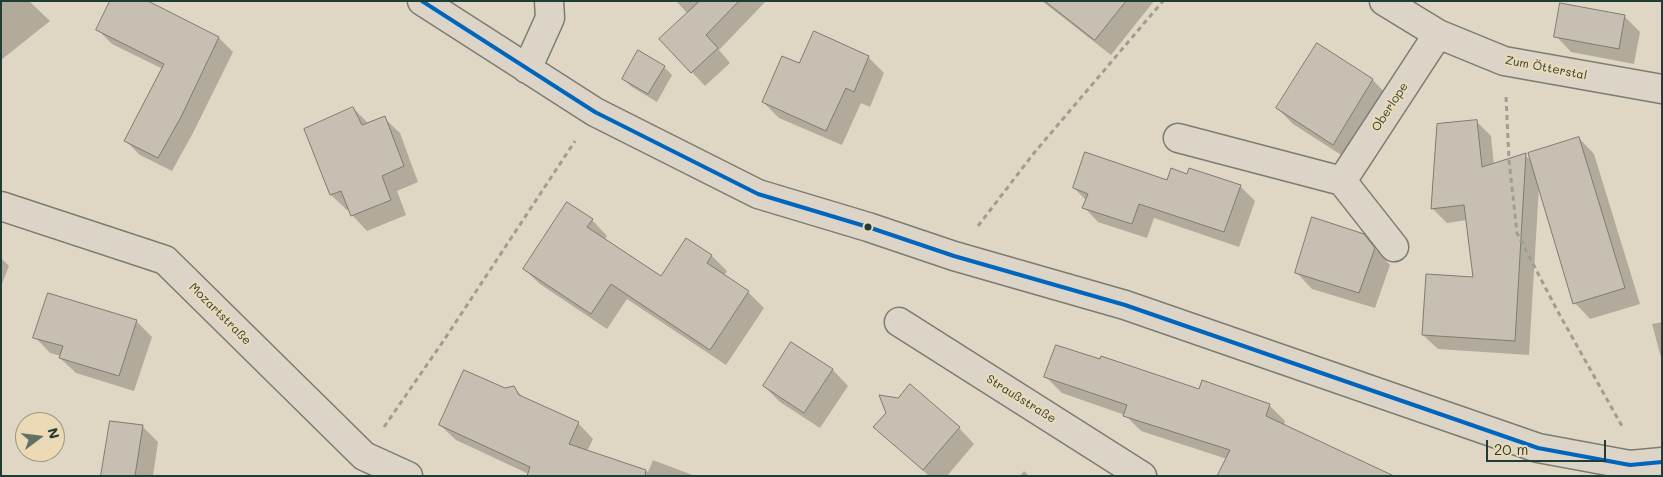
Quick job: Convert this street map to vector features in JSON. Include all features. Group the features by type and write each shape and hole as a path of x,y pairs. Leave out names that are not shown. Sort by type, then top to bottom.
{"street":[{"path":"422,1 595,112 758,194 868,227 954,256 1125,305 1538,448 1630,465 1662,462"},
{"path":"527,69 550,18 549,1"},
{"name":"Zum Ötterstal","path":"1384,1 1438,34 1504,61 1662,89"},
{"name":"Oberlope","path":"1342,180 1438,34"},
{"path":"1178,138 1342,180 1394,247"},
{"name":"Mozartstraße","path":"1,206 165,260 364,456 408,476"},
{"name":"Straußstraße","path":"899,322 1142,476"}],"path":[{"path":"954,256 1034,153 1162,1"},
{"path":"1504,61 1517,233 1578,350 1622,424 1630,465"},
{"path":"404,398 595,112"}],"building":[{"path":"110,1 148,1 219,37 181,117 158,158 124,141 164,64 96,30"},
{"path":"700,1 739,1 706,35 718,48 691,73 659,39"},
{"path":"1045,1 1126,1 1095,40"},
{"path":"1560,3 1625,15 1619,49 1554,37"},
{"path":"814,31 869,56 854,92 846,88 826,131 762,102 782,56 799,63"},
{"path":"1317,43 1373,79 1333,145 1276,108"},
{"path":"638,50 665,66 648,94 622,79"},
{"path":"353,107 362,125 385,116 404,166 382,176 391,200 351,216 341,191 330,195 304,129"},
{"path":"1477,120 1482,167 1526,153 1515,341 1422,335 1426,274 1473,277 1464,205 1431,209 1437,124"},
{"path":"1579,137 1625,288 1573,304 1528,153"},
{"path":"1085,152 1167,180 1171,168 1187,174 1189,168 1241,185 1224,232 1139,204 1132,224 1082,208 1088,194 1073,188"},
{"path":"567,202 593,219 587,227 661,276 686,238 712,255 707,263 749,291 710,350 611,284 591,314 523,269"},
{"path":"1312,217 1364,234 1375,248 1359,293 1295,273"},
{"path":"48,293 137,320 119,376 59,358 63,346 33,338"},
{"path":"791,342 833,369 804,413 763,386"},
{"path":"1056,345 1100,359 1101,356 1199,389 1202,380 1270,404 1266,416 1394,476 1217,476 1230,450 1123,416 1127,405 1044,377"},
{"path":"464,370 505,388 514,386 519,395 579,422 569,444 646,470 645,476 527,476 530,467 439,425"},
{"path":"910,384 960,427 923,470 873,427 886,413 879,395 898,398"},
{"path":"110,421 143,425 135,476 101,476"}],"transit line":[{"path":"422,1 595,112 758,194 868,227 954,256 1125,305 1538,448 1630,465 1662,462"}]}
